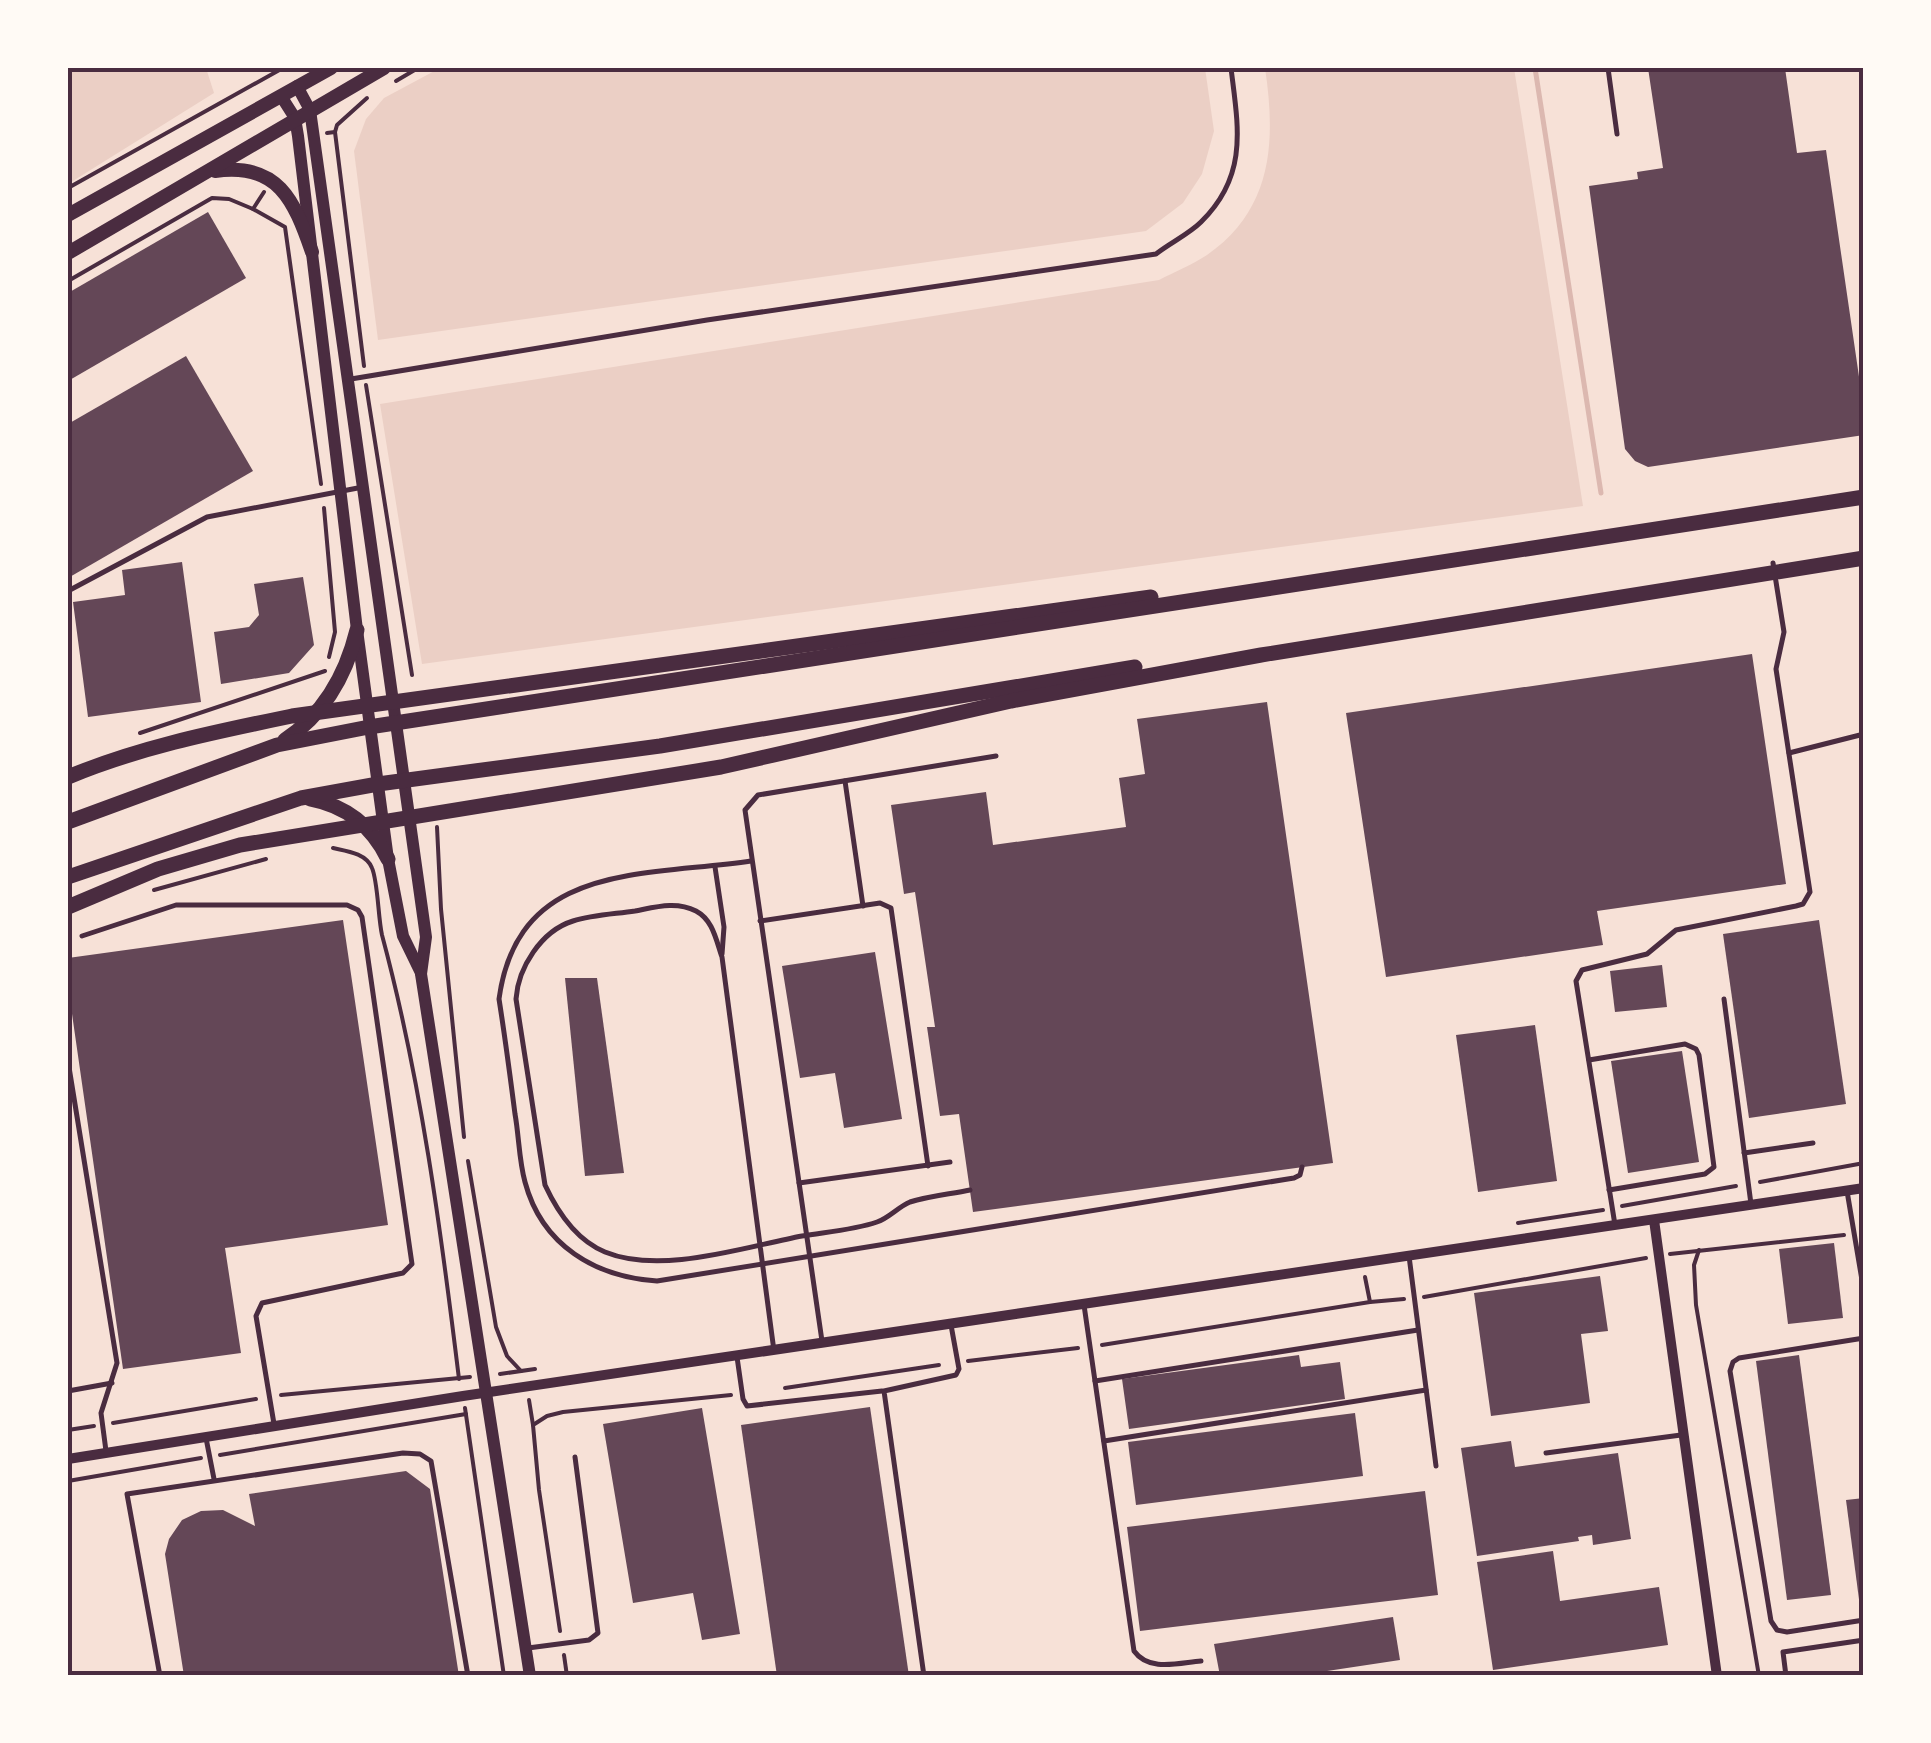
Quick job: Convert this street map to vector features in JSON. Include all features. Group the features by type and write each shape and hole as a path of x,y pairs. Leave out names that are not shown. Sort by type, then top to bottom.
{"main road":[{"path":"68,215 331,68"},
{"path":"68,253 384,68"},
{"path":"211,171 246,170 271,179 290,198 312,252"},
{"path":"68,822 277,745 369,727 1864,498"},
{"path":"68,778 111,759 176,740 292,716 957,621 1864,507"},
{"path":"68,877 302,798 378,784 660,746 1864,549"},
{"path":"68,907 158,869 240,845 721,767 1011,700 1261,655 1864,558"},
{"path":"277,745 303,726 334,690 348,661 356,630"},
{"path":"302,798 329,804 354,816 374,835 388,859"}],"street":[{"path":"296,86 310,110 314,133 426,937 421,974 530,1676"},
{"path":"281,96 295,118 356,630 388,859 403,936 421,974"},
{"path":"68,1459 463,1396 1864,1188"},
{"path":"1654,1220 1717,1676"}],"lane":[{"path":"348,380 707,320 1156,254 1201,222 1226,189 1240,140 1231,68"},
{"path":"1608,68 1616,134"},
{"path":"68,591 194,522 364,486"},
{"path":"1615,1226 1576,980 1582,970 1647,954 1676,930 1796,906 1810,892 1776,669 1784,632 1773,562"},
{"path":"1789,753 1864,734"},
{"path":"822,1344 745,810 758,795 996,756"},
{"path":"846,781 863,906"},
{"path":"751,862 594,882 562,896 538,913 515,945 503,971 499,999 525,1184 541,1220 566,1248 594,1267 624,1278 658,1280 1294,1178 1300,1176 1302,1167"},
{"path":"715,867 724,928 722,957"},
{"path":"760,921 880,903 892,908 928,1166"},
{"path":"82,936 176,905 348,904 362,917 412,1264 403,1273 262,1303 256,1316 274,1427"},
{"path":"774,1352 722,957 711,924 698,912 675,904 572,921 556,930 531,955 516,999 546,1185 557,1212 580,1236 602,1251 630,1260 654,1262 746,1247 823,1232 877,1222 909,1203 970,1190"},
{"path":"1724,999 1751,1205"},
{"path":"1589,1060 1686,1044 1699,1055 1714,1167 1706,1174 1609,1190"},
{"path":"68,1061 117,1363 101,1414 106,1453"},
{"path":"1744,1153 1813,1143"},
{"path":"799,1183 950,1162"},
{"path":"1847,1191 1864,1292"},
{"path":"1408,1256 1436,1466"},
{"path":"1084,1305 1134,1651 1141,1660 1154,1665 1201,1661"},
{"path":"737,1357 747,1406 884,1391 956,1375 959,1369 951,1325"},
{"path":"1095,1382 1418,1330"},
{"path":"1864,1338 1739,1358 1730,1371 1771,1621 1777,1630 1787,1632 1864,1620"},
{"path":"68,1391 112,1383"},
{"path":"1104,1441 1426,1390"},
{"path":"884,1391 924,1676"},
{"path":"1546,1454 1684,1435"},
{"path":"206,1438 214,1479"},
{"path":"160,1676 127,1494 402,1453 420,1454 431,1461 468,1676"},
{"path":"526,1649 590,1640 598,1633 575,1456"},
{"path":"1786,1676 1782,1652 1864,1640"}],"path":[{"path":"68,188 283,68"},
{"path":"391,84 418,68"},
{"path":"378,92 338,124 335,132 365,377 412,675"},
{"path":"314,133 335,132"},
{"path":"253,208 271,179"},
{"path":"68,281 212,198 229,198 285,227 322,492 334,632 326,671 138,733"},
{"path":"436,822 464,1140"},
{"path":"332,848 360,855 372,868 377,915 396,985 416,1090 504,1676"},
{"path":"149,892 280,855"},
{"path":"467,1158 496,1327 508,1356 521,1371"},
{"path":"1699,1250 1694,1264 1696,1305 1759,1676"},
{"path":"1361,1264 1370,1302"},
{"path":"68,1481 466,1414"}],"shaded area":[{"path":"68,68 206,68 214,93 68,184"},
{"path":"440,68 1205,68 1214,131 1202,174 1183,203 1146,231 378,340 354,151 366,119 384,98"},
{"path":"1265,68 1514,68 1583,506 422,664 380,404 1159,280 1201,259 1229,237 1257,195 1269,147"}],"building":[{"path":"1648,68 1785,68 1797,153 1826,150 1864,411 1864,435 1648,467 1635,461 1625,449 1589,186 1638,179 1637,172 1663,168"},
{"path":"208,212 246,278 68,381 68,293"},
{"path":"186,356 253,471 68,578 68,424"},
{"path":"182,562 201,702 88,717 73,602 125,595 122,570"},
{"path":"303,577 314,645 289,673 221,684 214,632 249,627 259,615 254,584"},
{"path":"1752,654 1786,884 1597,911 1603,945 1386,977 1346,713"},
{"path":"1267,702 1333,1163 973,1212 959,1114 940,1116 927,1027 935,1027 915,892 904,894 891,805 986,792 993,845 1126,827 1119,778 1145,774 1137,719"},
{"path":"343,920 388,1225 225,1248 241,1353 123,1369 68,986 68,958"},
{"path":"1819,920 1846,1104 1749,1118 1723,934"},
{"path":"875,952 902,1119 844,1128 835,1073 800,1078 782,966"},
{"path":"1662,965 1667,1007 1615,1012 1610,971"},
{"path":"565,978 597,978 624,1173 585,1176"},
{"path":"1535,1025 1557,1181 1478,1192 1456,1035"},
{"path":"1682,1051 1699,1162 1628,1173 1611,1061"},
{"path":"1834,1243 1843,1318 1788,1324 1779,1249"},
{"path":"1600,1276 1608,1331 1581,1334 1590,1403 1491,1416 1474,1293"},
{"path":"1299,1355 1301,1367 1340,1362 1345,1399 1129,1429 1122,1379"},
{"path":"1799,1355 1831,1595 1787,1600 1756,1361"},
{"path":"870,1407 909,1676 777,1676 741,1425"},
{"path":"702,1408 740,1634 702,1640 693,1593 633,1603 603,1424"},
{"path":"1355,1413 1363,1476 1136,1505 1128,1442"},
{"path":"1511,1441 1515,1467 1618,1453 1631,1539 1593,1545 1592,1535 1578,1537 1579,1541 1477,1556 1461,1448"},
{"path":"406,1471 430,1489 459,1676 184,1676 165,1554 169,1539 182,1520 201,1511 223,1510 255,1526 249,1494"},
{"path":"1425,1491 1438,1595 1140,1631 1127,1527"},
{"path":"1864,1498 1864,1607 1860,1607 1846,1500"},
{"path":"1553,1551 1560,1601 1659,1587 1668,1645 1493,1670 1477,1562"},
{"path":"1393,1617 1400,1660 1294,1676 1220,1676 1214,1644"}],"waterway":[{"path":"1535,68 1601,493"}]}
